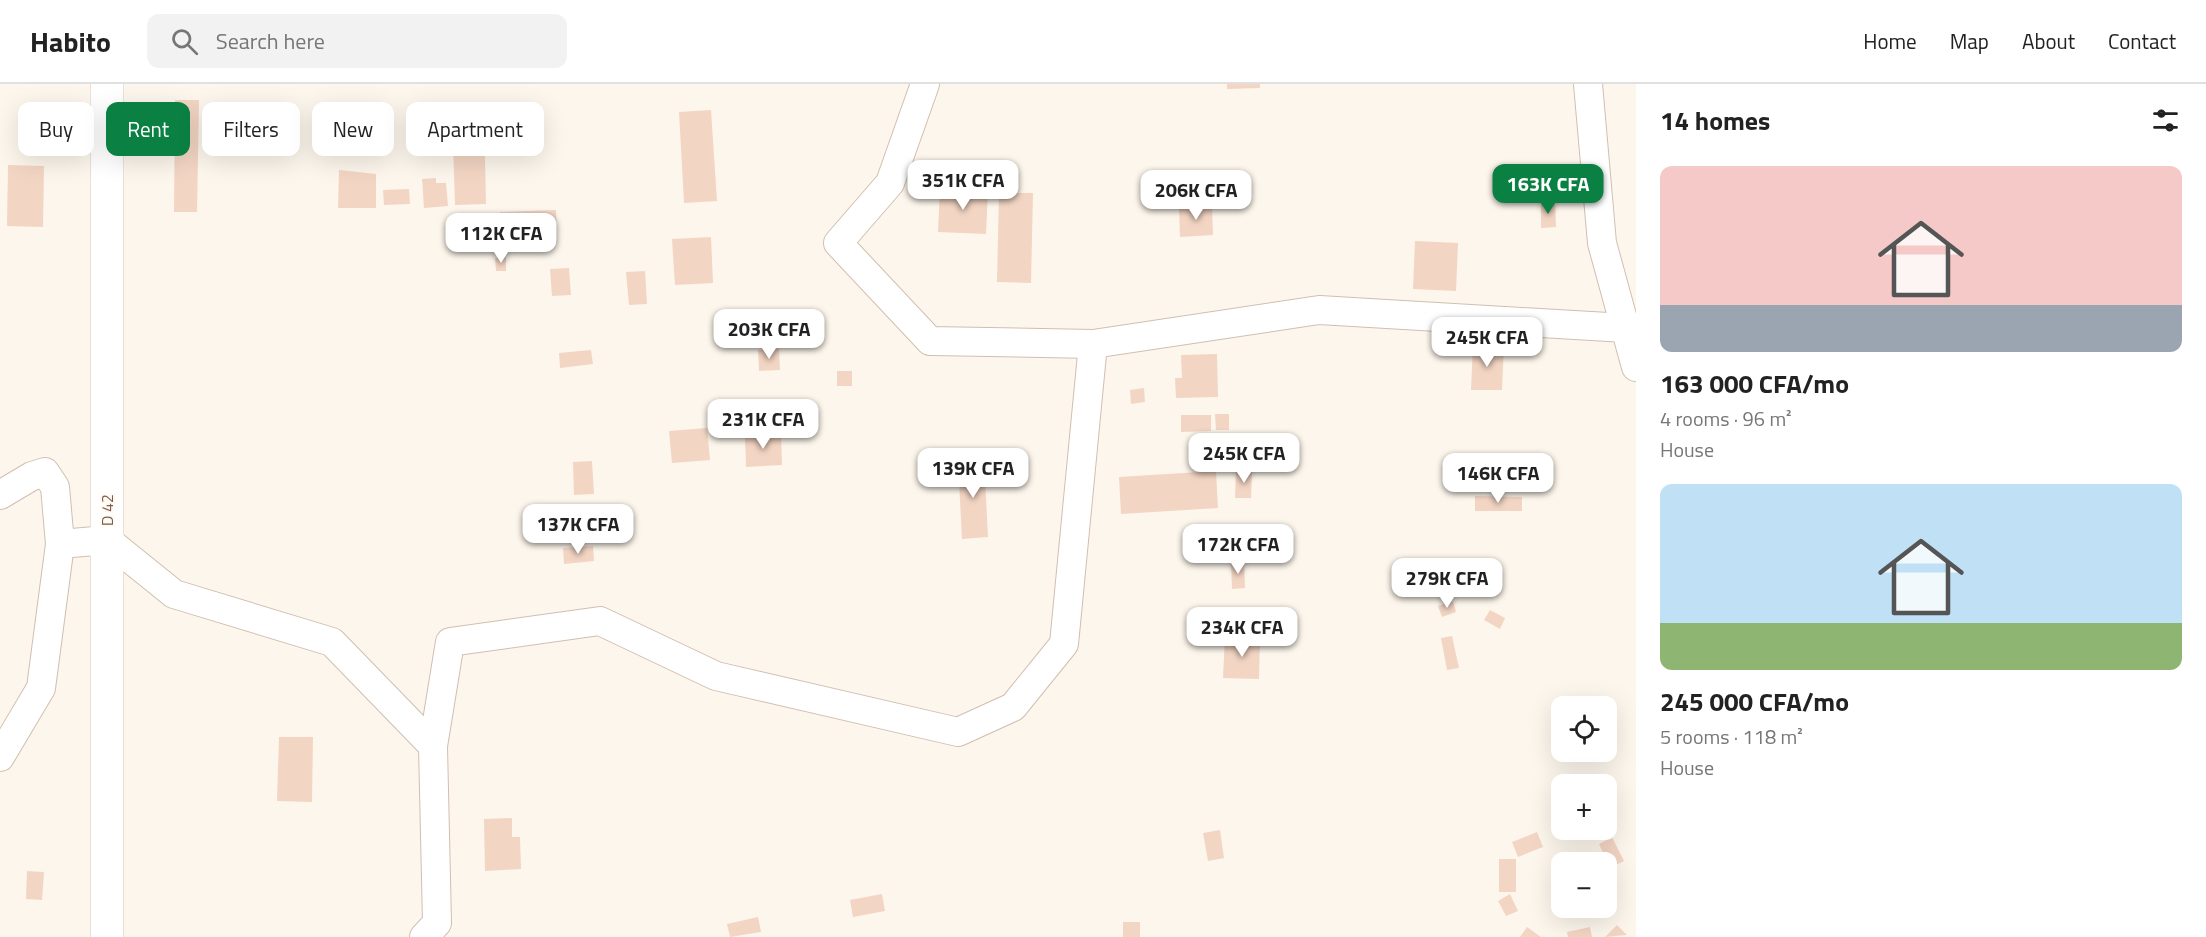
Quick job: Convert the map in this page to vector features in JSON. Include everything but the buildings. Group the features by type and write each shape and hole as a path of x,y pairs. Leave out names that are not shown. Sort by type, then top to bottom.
{"street":[{"name":"D 42","path":"106,84 107,937"},
{"path":"925,84 890,183 838,243 930,341 1093,344 1319,310 1625,328"},
{"path":"1588,84 1602,243 1636,367"},
{"path":"424,937 437,923 433,746 450,642 600,621 716,676 958,732 1012,707 1064,644 1093,344"},
{"path":"0,495 32,476 45,472 55,487 60,544 41,688 0,757"},
{"path":"60,544 107,540 174,594 332,642 433,746"}]}
